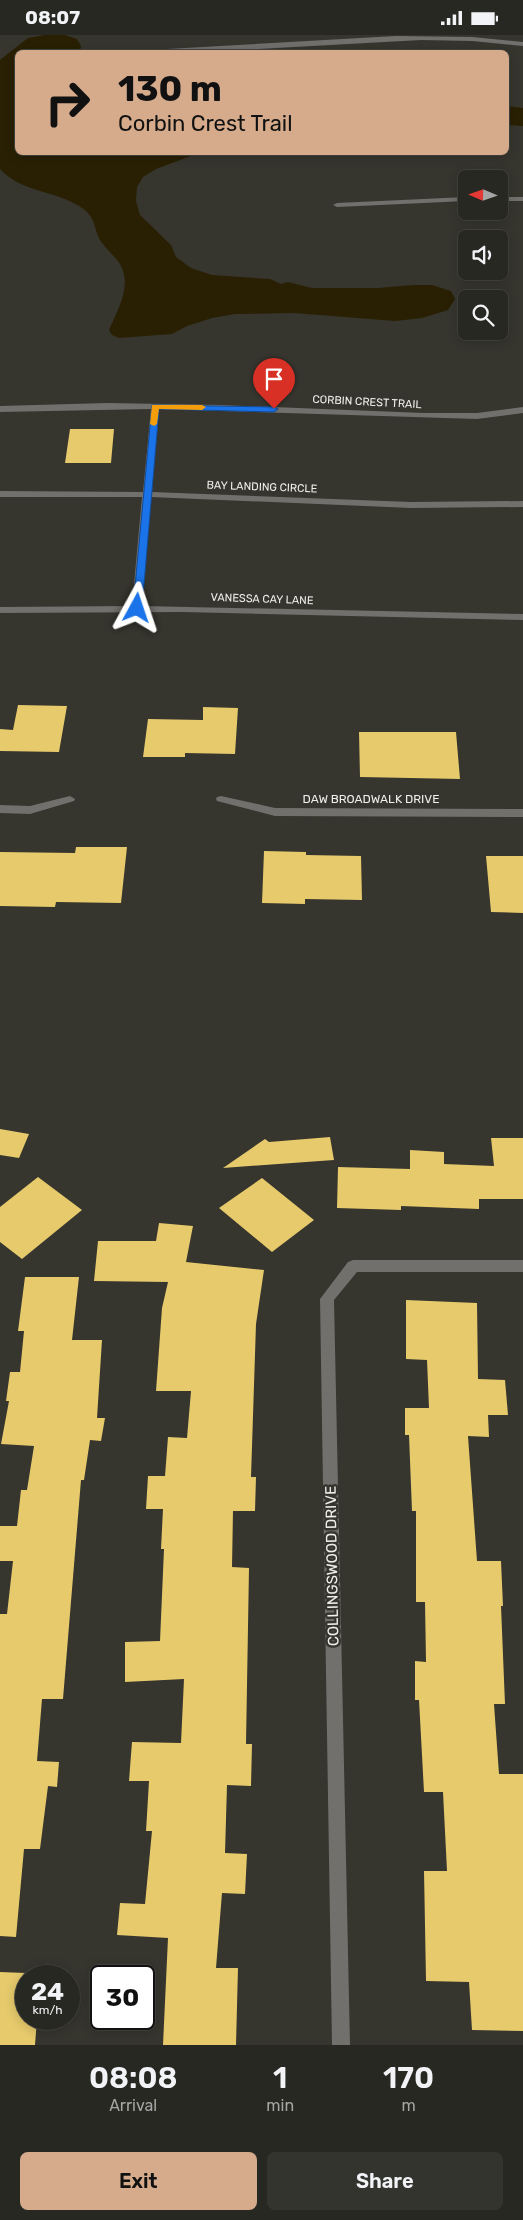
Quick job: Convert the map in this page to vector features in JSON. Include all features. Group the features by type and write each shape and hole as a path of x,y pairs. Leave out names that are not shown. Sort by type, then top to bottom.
{"street":[{"path":"181,50 363,37 434,36 490,39 523,44"},
{"path":"337,205 458,199"},
{"path":"508,199 523,199"},
{"path":"137,608 155,407"},
{"name":"CORBIN CREST TRAIL","path":"0,409 221,407 424,417 477,416 523,410"},
{"name":"BAY LANDING CIRCLE","path":"0,495 222,496 427,505 486,506 523,504"},
{"name":"VANESSA CAY LANE","path":"0,610 137,608 523,617"},
{"path":"0,809 30,809 70,799"},
{"name":"DAW BROADWALK DRIVE","path":"221,799 275,812 523,813"},
{"name":"COLLINGSWOOD DRIVE","path":"341,2045 326,1299 353,1266 523,1266"}],"shaded area":[{"path":"45,35 65,35 77,39 81,46 80,50 15,50 15,155 194,155 156,169 143,177 137,187 136,201 140,215 171,245 176,257 191,268 212,275 270,279 281,284 288,282 312,288 378,288 432,285 451,291 455,299 448,310 422,318 395,321 294,313 235,314 212,318 187,326 172,334 119,338 112,335 109,330 123,296 125,278 123,269 118,261 100,240 90,215 76,204 65,199 19,183 0,169 0,60 28,38"},
{"path":"509,106 523,108 523,126 509,125"}],"building":[{"path":"70,429 114,429 111,463 65,463"},
{"path":"18,705 67,706 59,752 0,751 0,729 13,730"},
{"path":"203,707 238,708 235,754 185,753 185,757 143,757 148,719 203,720"},
{"path":"359,732 456,732 460,779 360,777"},
{"path":"76,847 127,847 121,903 56,902 55,907 0,906 0,852 75,853"},
{"path":"264,851 306,852 306,855 361,856 362,900 305,899 305,904 262,903"},
{"path":"486,856 523,856 523,913 491,912"},
{"path":"0,1129 29,1134 19,1158 0,1155"},
{"path":"330,1137 334,1160 223,1168 265,1139 269,1142"},
{"path":"491,1138 523,1138 523,1199 479,1199 479,1209 401,1206 401,1210 337,1208 338,1167 410,1169 410,1150 444,1152 444,1164 494,1166"},
{"path":"38,1177 82,1210 22,1259 0,1242 0,1207"},
{"path":"262,1178 314,1220 272,1252 219,1208"},
{"path":"159,1223 193,1226 186,1262 264,1270 256,1324 251,1477 256,1477 255,1511 233,1511 232,1567 249,1568 246,1744 252,1744 251,1786 227,1785 225,1853 247,1854 245,1894 222,1893 216,1968 238,1968 236,2045 163,2045 168,1938 117,1935 120,1903 145,1904 152,1831 146,1831 149,1781 129,1781 132,1742 181,1743 184,1679 125,1682 125,1642 160,1641 164,1549 161,1549 163,1509 146,1509 148,1476 165,1476 168,1437 187,1438 191,1391 156,1391 162,1308 168,1282 94,1281 98,1241 156,1241"},
{"path":"25,1277 79,1277 72,1340 102,1340 97,1418 105,1418 101,1441 90,1440 84,1480 81,1480 63,1699 42,1699 37,1761 59,1762 57,1787 48,1786 40,1849 24,1849 16,1937 0,1936 0,1614 7,1614 13,1561 0,1561 0,1526 17,1526 21,1490 27,1490 34,1446 1,1444 9,1401 6,1401 10,1372 20,1372 24,1331 18,1331"},
{"path":"406,1300 477,1303 478,1379 505,1380 508,1415 488,1415 489,1437 468,1436 477,1561 501,1561 505,1704 494,1704 499,1774 523,1774 523,2031 472,2030 469,1982 426,1981 424,1871 447,1871 443,1792 424,1792 419,1700 415,1700 415,1661 426,1662 425,1602 416,1602 416,1511 412,1511 409,1435 405,1435 405,1408 429,1408 427,1360 406,1359"},
{"path":"0,1972 15,1973 15,2030 36,2030 35,2045 0,2045"}],"slow traffic":[{"path":"154,424 155,407 202,407"}],"route":[{"path":"137,608 155,407 274,409"}]}
